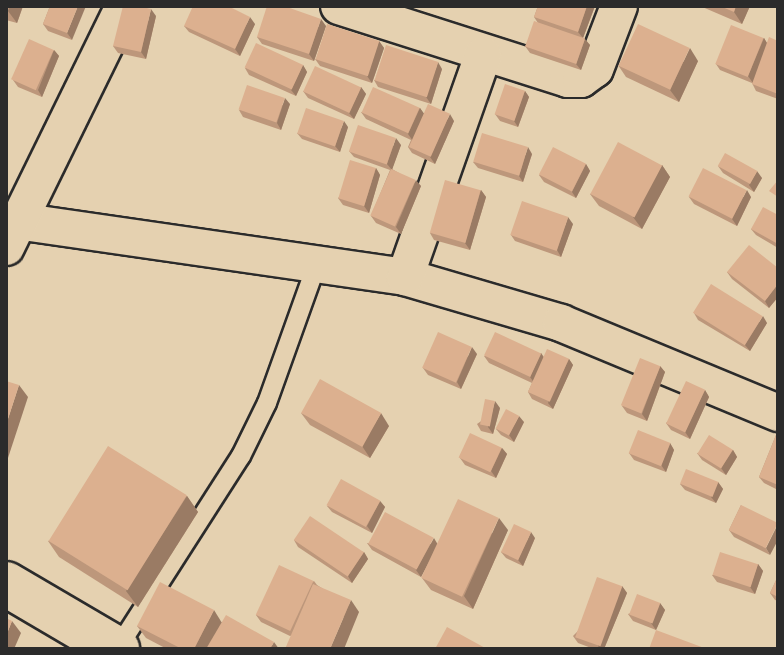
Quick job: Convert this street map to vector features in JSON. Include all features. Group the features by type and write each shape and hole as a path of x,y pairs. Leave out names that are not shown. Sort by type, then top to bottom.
{"street":[{"path":"124,6 12,234 405,277 561,323 778,413"},
{"path":"339,6 556,78 581,79 595,69 619,6"},
{"path":"405,277 483,55"},
{"path":"6,584 117,649"}],"lane":[{"path":"117,649 241,456 316,266"}],"building":[{"path":"50,6 78,6 67,33 43,24"},
{"path":"123,6 151,9 141,52 113,46"},
{"path":"193,6 228,6 250,17 235,49 184,26"},
{"path":"267,6 284,6 321,19 309,54 257,37"},
{"path":"538,6 587,6 578,32 534,17"},
{"path":"720,6 736,6 734,12"},
{"path":"534,21 585,39 576,64 525,47"},
{"path":"327,24 379,41 368,76 316,59"},
{"path":"638,24 690,48 670,90 619,66"},
{"path":"731,25 763,38 748,77 715,64"},
{"path":"769,37 778,41 778,94 752,84"},
{"path":"29,39 54,50 36,90 11,79"},
{"path":"256,43 303,65 292,89 245,67"},
{"path":"386,45 438,62 427,97 375,80"},
{"path":"315,66 361,88 349,113 303,91"},
{"path":"505,84 525,91 514,121 495,114"},
{"path":"247,85 285,98 276,123 239,110"},
{"path":"373,87 420,108 408,133 362,113"},
{"path":"428,104 450,114 431,157 409,147"},
{"path":"306,108 344,121 335,147 297,134"},
{"path":"358,125 396,138 387,164 349,151"},
{"path":"482,133 528,147 519,176 473,162"},
{"path":"618,142 662,165 634,218 590,194"},
{"path":"553,147 586,164 572,191 539,175"},
{"path":"725,153 757,171 750,184 718,166"},
{"path":"350,160 376,168 364,206 338,198"},
{"path":"703,168 747,190 732,219 688,197"},
{"path":"391,169 416,180 395,227 370,216"},
{"path":"445,180 481,190 465,243 430,233"},
{"path":"778,180 778,197 769,191"},
{"path":"522,201 568,217 557,251 510,235"},
{"path":"763,207 778,215 778,244 751,229"},
{"path":"749,245 778,268 778,284 765,301 727,272"},
{"path":"711,284 763,316 745,345 693,313"},
{"path":"438,332 472,347 456,383 422,368"},
{"path":"495,332 541,354 530,377 484,356"},
{"path":"547,349 569,359 550,402 528,392"},
{"path":"640,358 660,366 641,414 621,405"},
{"path":"320,379 381,413 362,447 301,413"},
{"path":"6,381 19,385 6,425"},
{"path":"686,381 705,390 685,432 666,424"},
{"path":"485,399 495,401 490,426 480,425"},
{"path":"506,409 519,416 509,435 496,428"},
{"path":"638,430 670,443 661,466 629,453"},
{"path":"778,430 778,485 759,477"},
{"path":"470,433 502,448 490,472 459,457"},
{"path":"709,435 733,450 721,468 697,454"},
{"path":"108,446 187,495 128,590 49,541"},
{"path":"686,469 718,482 712,497 680,484"},
{"path":"341,479 380,501 366,527 326,505"},
{"path":"458,499 499,518 462,597 421,578"},
{"path":"741,505 778,523 766,548 729,530"},
{"path":"385,512 434,538 417,570 368,544"},
{"path":"310,516 364,552 348,576 294,540"},
{"path":"514,524 531,532 518,560 501,552"},
{"path":"720,552 758,564 751,587 713,575"},
{"path":"279,565 313,581 290,631 256,615"},
{"path":"778,576 778,597 770,593"},
{"path":"597,577 622,586 600,646 575,637"},
{"path":"160,582 214,610 194,649 182,649 137,626"},
{"path":"313,584 351,600 330,649 285,649"},
{"path":"637,594 660,603 652,623 629,615"},
{"path":"226,615 274,642 270,649 206,649"},
{"path":"6,618 12,621 6,636"},
{"path":"447,627 487,649 435,649"},
{"path":"656,630 707,649 649,649"}]}
